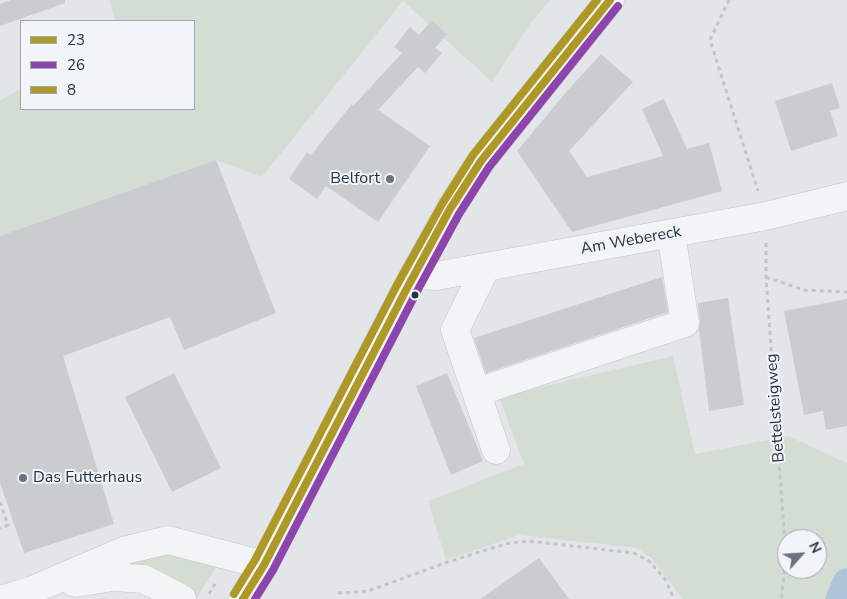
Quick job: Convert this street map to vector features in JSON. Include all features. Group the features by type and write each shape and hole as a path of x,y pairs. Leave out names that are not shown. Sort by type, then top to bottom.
{"main road":[{"path":"243,599 264,565 450,209 480,161 610,0"}],"street":[{"name":"Am Webereck","path":"414,275 436,276 766,216 847,196"},
{"path":"477,392 685,322 671,233"},
{"path":"486,267 455,330 496,450"},
{"path":"17,595 126,550 168,540 264,565"},
{"path":"17,595 113,577 144,579 182,599"}],"path":[{"name":"Bettelsteigweg","path":"729,0 710,40 766,216 766,277 786,559 781,599"},
{"path":"766,277 804,290 847,292"},
{"path":"0,502 8,525 0,528"},
{"path":"338,592 368,590 505,544 528,541 634,553 649,561 665,580 674,599"}],"shaded area":[{"path":"109,0 551,0 531,22 492,82 403,1 262,177 216,160 0,236 0,100 20,90 20,110 195,110 195,20 116,20"},
{"path":"673,356 695,454 788,436 847,463 847,599 682,599 651,558 637,548 519,535 446,560 428,501 524,464 499,397"},
{"path":"169,550 219,562 197,598 149,574 116,566"}],"building":[{"path":"11,0 65,0 65,3 0,26 0,4"},
{"path":"432,20 447,34 435,48 442,53 425,73 418,67 378,110 430,146 378,222 326,186 317,199 289,179 307,152 311,155 352,104 353,106 402,53 394,47 410,27 419,35"},
{"path":"601,54 633,82 569,151 587,177 663,156 642,109 664,99 687,149 709,143 722,191 572,232 517,151"},
{"path":"832,83 840,108 830,111 838,136 791,151 775,101"},
{"path":"216,160 276,313 184,350 170,317 63,356 114,524 24,553 0,483 0,236"},
{"path":"662,277 668,312 486,373 474,338"},
{"path":"728,298 744,405 709,411 699,330 698,303"},
{"path":"847,299 847,426 826,430 823,411 804,415 784,311"},
{"path":"174,373 221,468 172,492 125,397"},
{"path":"447,373 483,461 451,475 416,386"},
{"path":"539,558 569,599 480,599"}],"waterway":[{"path":"840,599 847,583"}],"transit line":[{"name":"8","path":"234,594 255,560 397,285 442,204 473,155 597,0"},
{"name":"23","path":"243,599 264,565 450,209 481,161 610,0"},
{"name":"26","path":"255,599 273,570 459,214 489,167 618,6"}],"place":[{"name":"Belfort","path":"390,179"},
{"name":"Das Futterhaus","path":"23,478"}]}
